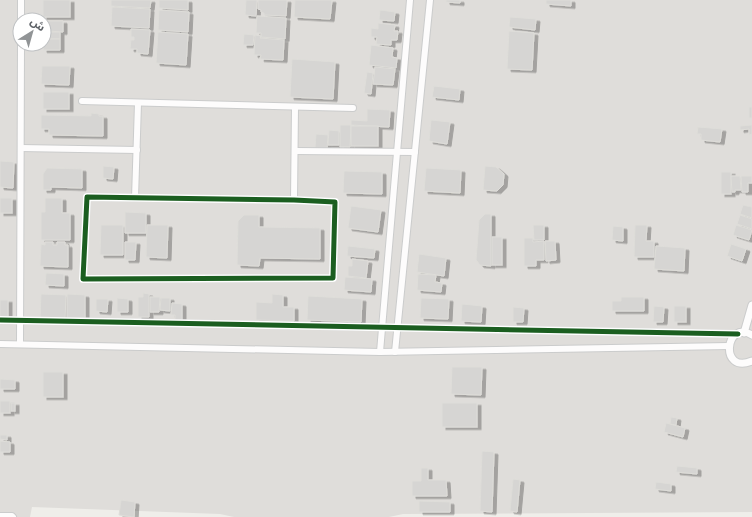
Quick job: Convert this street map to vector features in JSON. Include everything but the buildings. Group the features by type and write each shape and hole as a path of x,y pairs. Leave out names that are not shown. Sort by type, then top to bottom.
{"street":[{"path":"21,0 21,12"},
{"path":"380,352 410,0"},
{"path":"395,352 430,0"},
{"path":"20,344 21,52"},
{"path":"82,101 353,108"},
{"path":"135,198 138,103"},
{"path":"294,200 295,107"},
{"path":"21,148 137,150"},
{"path":"295,151 415,152"},
{"path":"87,197 294,200 335,202 333,278 83,279 87,197"},
{"path":"752,305 741,333 733,337 728,346 729,352 734,360 744,363 752,361"},
{"path":"0,320 741,333 752,336"},
{"path":"0,344 380,352 728,346"},
{"path":"0,516 13,517"}],"shaded area":[{"path":"0,0 752,0 752,512 403,514 389,517 234,517 220,514 32,507 30,517 0,517"}],"cycle path":[{"path":"87,197 335,202 333,278 83,279 87,197"},
{"path":"0,320 738,334"}]}
